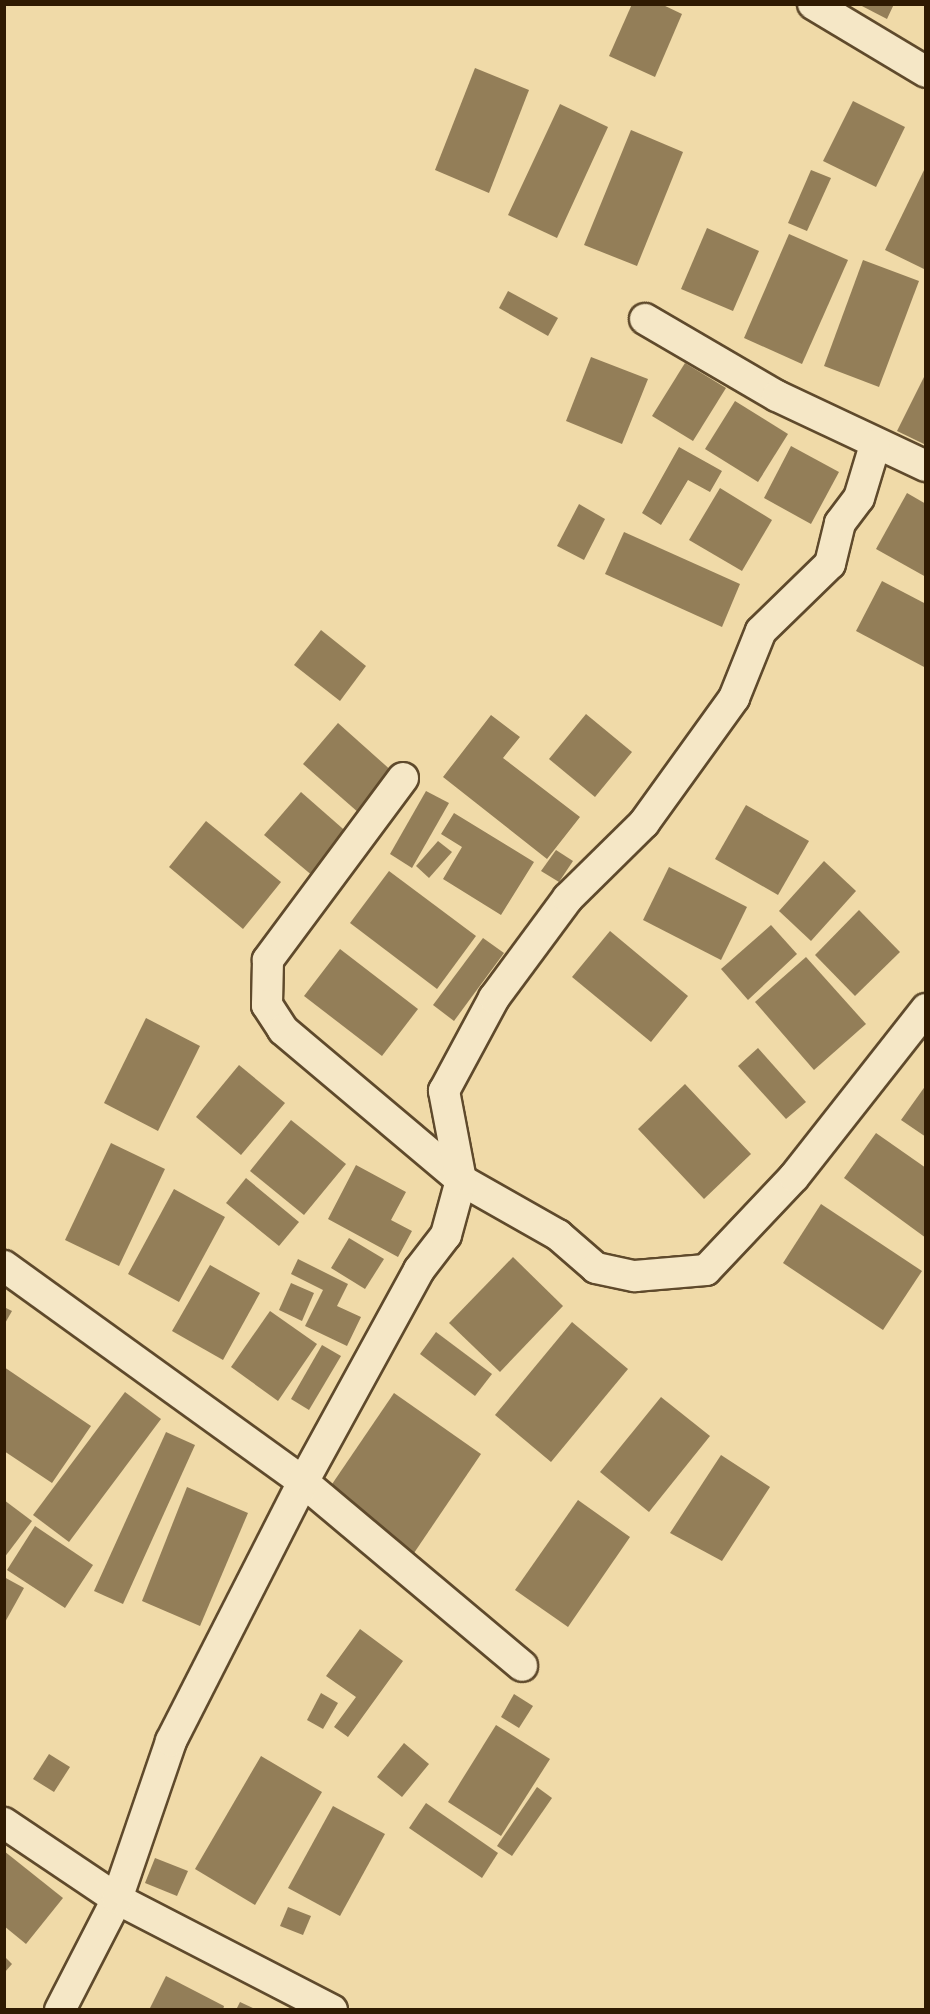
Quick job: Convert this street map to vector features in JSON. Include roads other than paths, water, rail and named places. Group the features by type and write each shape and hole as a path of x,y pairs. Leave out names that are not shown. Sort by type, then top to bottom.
{"street":[{"path":"813,4 926,72"},
{"path":"645,319 777,396 875,445 926,466"},
{"path":"60,2010 117,1899 171,1741 303,1482 419,1270 446,1235 461,1180 444,1091 494,998 568,898 644,823 735,698 761,631 830,564 840,523 859,498 875,445"},
{"path":"404,778 268,960 267,1005 283,1029 461,1180 558,1234 596,1268 635,1276 706,1270 794,1177 926,1009"},
{"path":"4,1266 303,1482 522,1666"},
{"path":"4,1823 117,1899 332,2010"}]}
